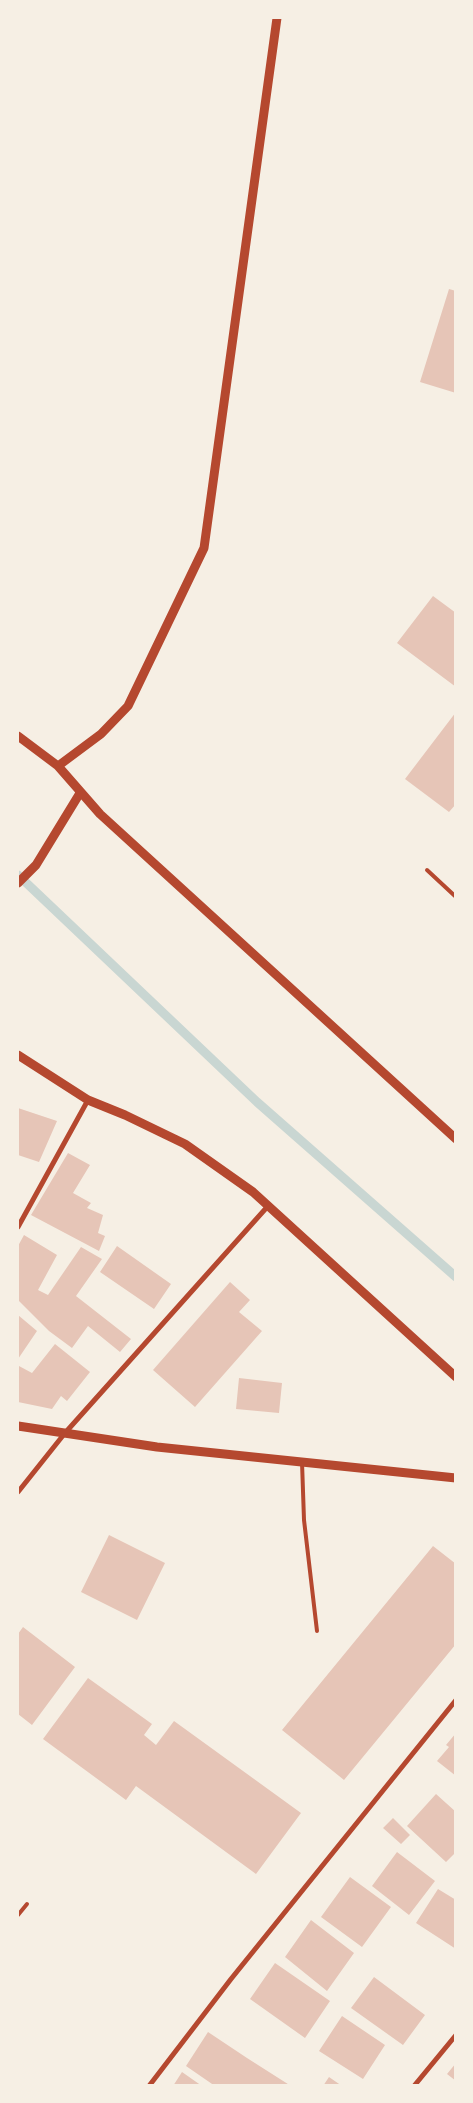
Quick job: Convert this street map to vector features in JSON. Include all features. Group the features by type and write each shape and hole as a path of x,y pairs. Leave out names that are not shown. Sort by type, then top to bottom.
{"street":[{"path":"58,766 101,734 128,706 204,548 277,18"},
{"path":"18,736 58,766 100,814 456,1139"},
{"path":"18,883 36,864 80,793"},
{"path":"18,1055 88,1100 125,1115 185,1144 253,1192 456,1377"},
{"path":"18,1227 88,1100"},
{"path":"18,1492 65,1433 268,1206"},
{"path":"18,1426 156,1447 456,1478"},
{"path":"149,2086 232,1978 456,1700"},
{"path":"414,2086 456,2035"}],"lane":[{"path":"427,870 456,897"},
{"path":"302,1462 304,1520 318,1631"},
{"path":"18,1915 26,1904"}],"building":[{"path":"449,289 456,291 456,393 420,382"},
{"path":"433,596 456,613 456,687 397,643"},
{"path":"456,712 456,804 449,812 405,779"},
{"path":"18,1108 57,1121 39,1162 18,1155"},
{"path":"68,1153 90,1165 73,1193 91,1203 87,1208 103,1215 98,1233 105,1236 99,1251 31,1215"},
{"path":"24,1235 57,1255 38,1290 48,1295 81,1247 102,1259 76,1296 131,1339 120,1352 88,1326 72,1348 49,1331 18,1300 18,1246"},
{"path":"117,1246 171,1284 154,1309 100,1272"},
{"path":"230,1282 250,1300 239,1312 262,1331 195,1407 153,1370"},
{"path":"18,1315 37,1331 18,1359"},
{"path":"55,1344 90,1372 67,1401 61,1396 52,1409 18,1402 19,1366 32,1373"},
{"path":"239,1378 282,1383 279,1413 236,1409"},
{"path":"109,1535 165,1563 137,1620 81,1592"},
{"path":"433,1546 456,1564 456,1644 344,1780 282,1730"},
{"path":"23,1627 75,1667 32,1725 18,1714 18,1634"},
{"path":"88,1678 152,1724 144,1735 156,1745 174,1721 301,1813 256,1874 136,1786 126,1800 43,1739"},
{"path":"456,1733 456,1776 437,1761 449,1747 446,1745"},
{"path":"436,1794 456,1812 456,1852 446,1862 407,1826"},
{"path":"393,1818 410,1835 401,1844 383,1828"},
{"path":"397,1852 435,1881 409,1915 372,1886"},
{"path":"350,1877 391,1907 362,1947 321,1917"},
{"path":"438,1889 456,1900 456,1949 416,1923"},
{"path":"311,1920 354,1953 327,1991 285,1957"},
{"path":"275,1963 330,2001 305,2038 250,1999"},
{"path":"374,1977 425,2015 403,2045 351,2008"},
{"path":"342,2016 385,2045 363,2079 319,2051"},
{"path":"208,2032 291,2086 215,2086 186,2066"},
{"path":"456,2063 456,2081 447,2074"},
{"path":"182,2072 202,2086 173,2086"},
{"path":"329,2077 342,2086 323,2086"}],"waterway":[{"path":"18,875 257,1102 456,1277"}]}
